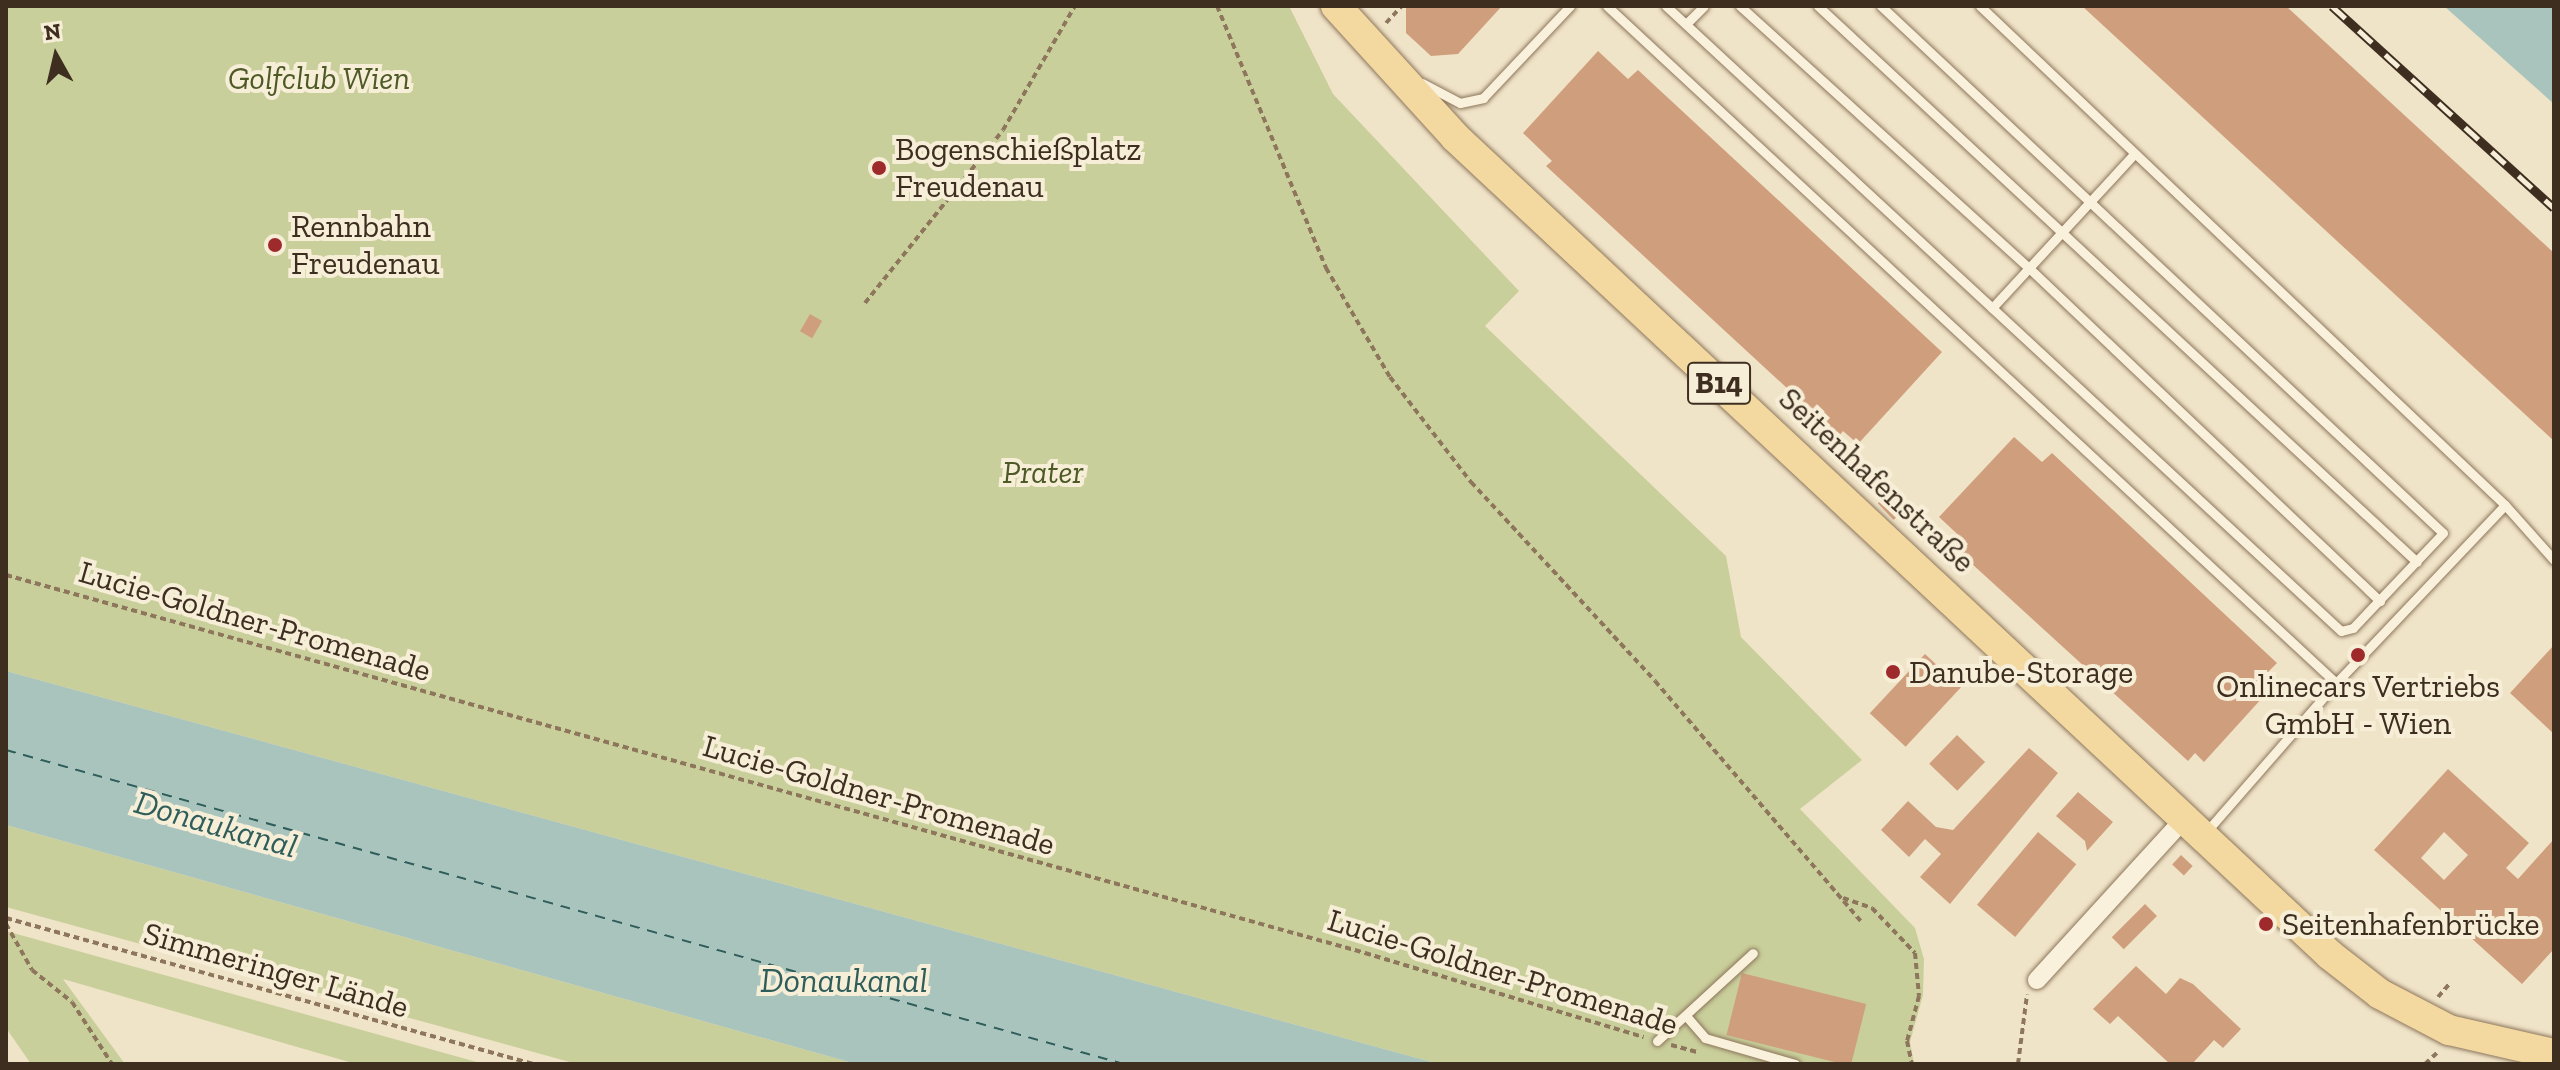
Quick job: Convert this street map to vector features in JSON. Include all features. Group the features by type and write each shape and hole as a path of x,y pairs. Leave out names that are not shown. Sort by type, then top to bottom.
{"main road":[{"name":"Seitenhafenstraße","path":"1336,6 1455,137 2330,955 2427,1020 2483,1041 2554,1054"}],"street":[{"path":"2037,980 2194,826"}],"lane":[{"path":"1343,6 1419,82 1460,103 1483,98 1570,6"},
{"path":"1607,6 2336,683"},
{"path":"1666,6 2341,631 2353,628 2443,533 2439,525 1881,6"},
{"path":"1686,24 1704,6"},
{"path":"1740,6 2029,268 2380,601"},
{"path":"1818,6 2417,562"},
{"path":"1980,6 2133,155 2505,505 2554,560"},
{"path":"1992,308 2094,201 2133,155"},
{"path":"2194,826 2336,683 2505,505"},
{"path":"1657,1041 1687,1017 1753,953"},
{"path":"1687,1017 1705,1038 1795,1064"}],"path":[{"path":"865,303 1003,130 1075,6"},
{"path":"1217,6 1326,268 1390,377 1471,482 1861,921"},
{"path":"1382,28 1402,6"},
{"name":"Lucie-Goldner-Promenade","path":"6,575 1334,944 1711,1056"},
{"path":"1841,898 1872,908 1915,953 1919,996 1907,1041 1912,1064"},
{"name":"Simmeringer Lände","path":"6,918 533,1064"},
{"path":"6,924 32,970 72,1002 112,1064"},
{"path":"2018,1064 2021,1012 2037,980"},
{"path":"2425,1064 2432,1058"}],"green space":[{"name":"Prater","path":"6,6 1289,6 1333,94 1519,291 1485,326 1726,556 1741,637 1862,760 1800,809 1915,928 1924,959 1923,995 1910,1042 1914,1064 1439,1064 6,671"},
{"path":"6,825 856,1064 577,1064 6,907"},
{"path":"6,931 484,1064 356,1064 63,979 125,1064 31,1064 6,1028"}],"water":[{"path":"2444,6 2554,6 2554,104"},
{"name":"Donaukanal","path":"6,671 1439,1064 856,1064 6,825"}],"building":[{"path":"1406,6 1502,6 1458,54 1431,56 1406,33"},
{"path":"2082,6 2286,6 2554,253 2554,441"},
{"path":"1598,51 1628,79 1638,70 1942,352 1858,444 1843,431 1839,436 1546,166 1552,161 1523,133"},
{"path":"810,314 822,321 812,338 800,331"},
{"path":"2014,437 2042,462 2052,453 2277,663 2263,677 2273,686 2204,762 2195,753 2188,761 1960,553 1968,544 1939,517"},
{"path":"1891,491 1907,508 1894,520 1878,503"},
{"path":"2554,645 2554,734 2510,693"},
{"path":"1925,654 1961,687 1906,747 1870,713"},
{"path":"1957,735 1985,762 1957,791 1929,764"},
{"path":"2029,748 2058,773 1950,904 1920,877 1941,854 1925,839 1909,857 1881,830 1908,801 1936,827 1953,830"},
{"path":"2448,769 2529,843 2506,868 2518,879 2554,839 2554,949 2522,984 2374,850","holes":["2444,832 2468,855 2444,880 2421,858"]},
{"path":"2078,792 2113,822 2087,851 2085,841 2056,816"},
{"path":"2038,832 2076,864 2015,937 1977,905"},
{"path":"2181,855 2193,866 2184,875 2172,865"},
{"path":"2145,904 2157,916 2124,949 2112,937"},
{"path":"2136,966 2166,994 2180,978 2193,984 2241,1029 2223,1048 2214,1040 2192,1064 2170,1064 2118,1016 2110,1024 2093,1009"},
{"path":"1742,973 1866,1004 1851,1064 1727,1035"}],"ferry route":[{"path":"6,750 1124,1064"}],"railway":[{"path":"2332,6 2554,208"}],"place":[{"name":"Bogenschießplatz Freudenau","path":"879,168"},
{"name":"Rennbahn Freudenau","path":"275,245"},
{"name":"Onlinecars Vertriebs GmbH - Wien","path":"2358,655"},
{"name":"Danube-Storage","path":"1893,672"},
{"name":"Seitenhafenbrücke","path":"2266,924"}],"park label":[{"name":"Golfclub Wien","path":"319,78"}]}
